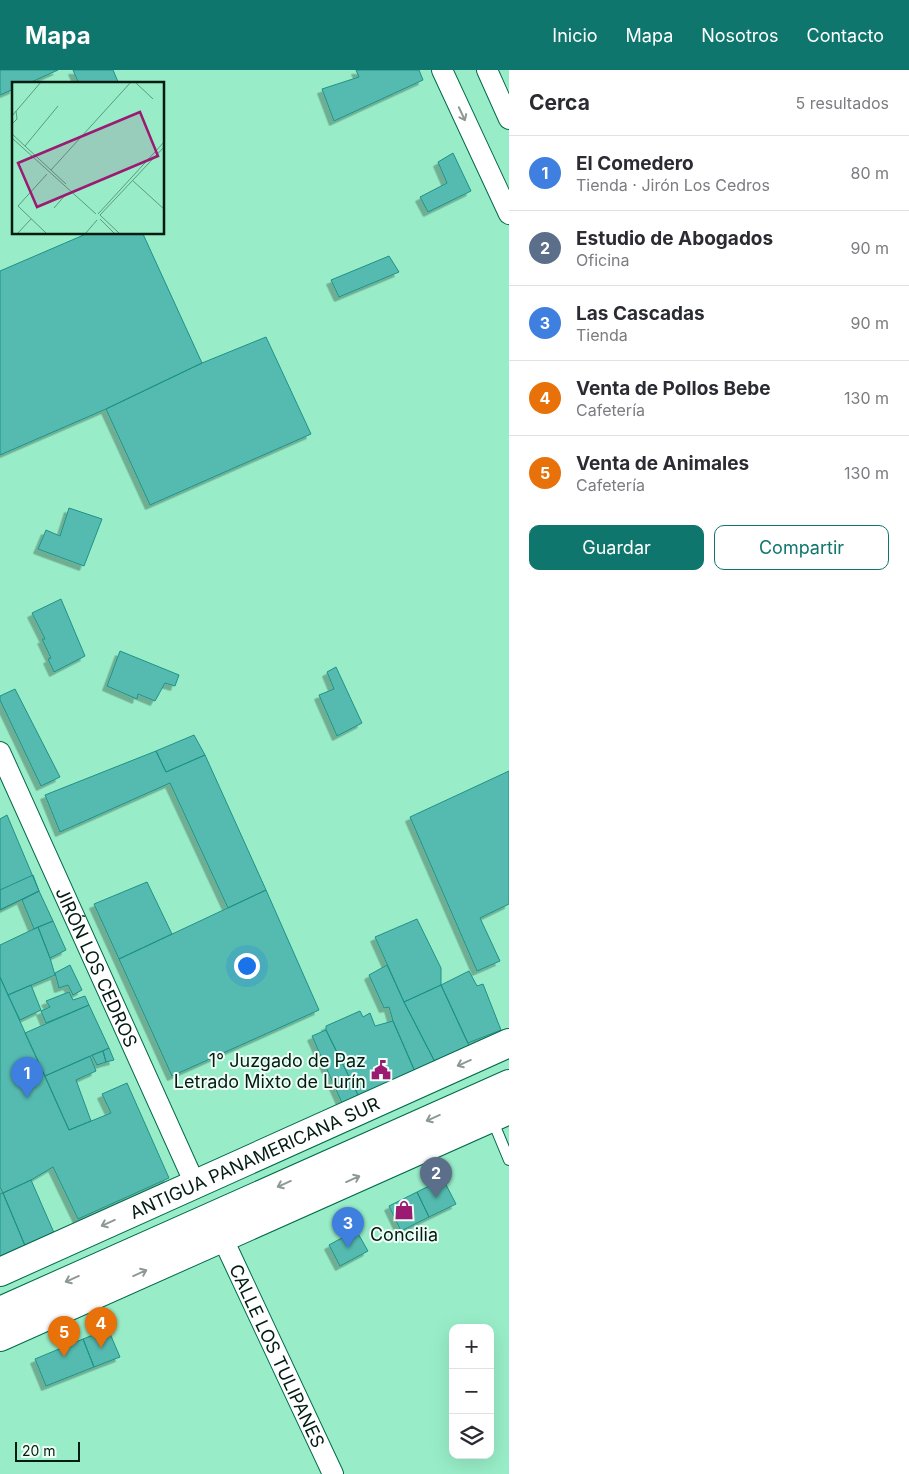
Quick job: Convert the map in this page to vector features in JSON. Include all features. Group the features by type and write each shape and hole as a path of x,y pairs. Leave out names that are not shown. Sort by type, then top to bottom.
{"main road":[{"name":"ANTIGUA PANAMERICANA SUR","path":"0,1272 509,1044"},
{"path":"0,1312 509,1084"},
{"path":"0,1337 500,1114"}],"street":[{"path":"442,70 509,214"},
{"path":"487,70 509,119"},
{"name":"JIRÓN LOS CEDROS","path":"0,752 195,1184"},
{"name":"CALLE LOS TULIPANES","path":"222,1237 333,1474"}],"lane":[{"path":"500,1114 509,1160"}],"building":[{"path":"0,70 58,70 31,82 12,82 12,90 0,95"},
{"path":"73,70 113,70 118,82 78,82"},
{"path":"356,70 419,70 423,80 334,121 322,89 359,77"},
{"path":"453,153 471,191 428,212 420,197 447,183 438,162"},
{"path":"84,235 143,235 202,363 106,409 0,455 0,271"},
{"path":"389,256 399,272 339,297 331,280"},
{"path":"266,337 311,434 150,505 106,409 202,363"},
{"path":"69,508 102,519 84,566 38,549 46,530 60,536"},
{"path":"61,599 85,656 54,672 48,659 51,658 42,639 45,639 32,613"},
{"path":"120,651 179,675 175,686 165,683 155,701 138,694 137,699 107,686"},
{"path":"336,667 362,723 337,736 319,695 334,689 327,672"},
{"path":"15,689 60,777 41,786 0,700 0,696"},
{"path":"194,735 205,755 166,772 156,751"},
{"path":"156,751 166,772 205,755 266,890 228,908 170,783 60,832 45,795"},
{"path":"509,771 509,904 480,918 500,961 477,971 410,817"},
{"path":"7,815 39,891 0,910 0,819"},
{"path":"33,875 39,891 0,910 0,890"},
{"path":"147,882 172,934 119,959 94,904"},
{"path":"266,890 319,1010 172,1076 119,959"},
{"path":"39,891 53,921 34,929 22,900"},
{"path":"417,919 441,968 441,985 404,1002 375,937"},
{"path":"53,921 66,950 50,958 38,927"},
{"path":"38,927 55,975 8,995 0,977 0,945"},
{"path":"70,965 82,990 73,995 68,985 59,988 55,973"},
{"path":"387,965 436,1064 416,1074 393,1021 389,1007 384,1008 369,975"},
{"path":"469,971 477,986 483,984 501,1030 468,1043 441,985"},
{"path":"0,977 69,1130 111,1113 102,1094 127,1083 169,1178 78,1219 53,1167 3,1193 0,1187"},
{"path":"31,985 41,1010 20,1020 8,995"},
{"path":"441,985 470,1048 436,1064 404,1002"},
{"path":"69,992 73,1000 85,996 89,1005 46,1023 41,1011 50,1007 46,1001"},
{"path":"89,1005 109,1048 45,1076 25,1033"},
{"path":"360,1011 363,1017 370,1013 375,1026 393,1021 416,1074 361,1101 326,1030 326,1026"},
{"path":"326,1030 358,1095 342,1103 312,1036"},
{"path":"109,1048 114,1060 106,1062 103,1051"},
{"path":"103,1051 106,1062 97,1065 92,1055"},
{"path":"90,1056 96,1071 76,1080 91,1121 69,1130 45,1076"},
{"path":"443,1179 456,1204 429,1217 417,1192"},
{"path":"31,1180 55,1235 26,1248 3,1193"},
{"path":"417,1192 429,1217 401,1231 389,1206"},
{"path":"3,1193 26,1248 0,1258 0,1194"},
{"path":"356,1230 368,1251 340,1266 329,1245"},
{"path":"108,1329 120,1357 94,1367 83,1339"},
{"path":"83,1339 94,1367 46,1386 35,1359"}],"place":[{"name":"1° Juzgado de Paz Letrado Mixto de Lurín","path":"381,1070"},
{"name":"El Comedero","path":"27,1098"},
{"name":"Estudio de Abogados","path":"436,1198"},
{"name":"Concilia","path":"404,1210"},
{"name":"Las Cascadas","path":"348,1248"},
{"name":"Venta de Pollos Bebe","path":"101,1348"},
{"name":"Venta de Animales","path":"64,1357"}]}
